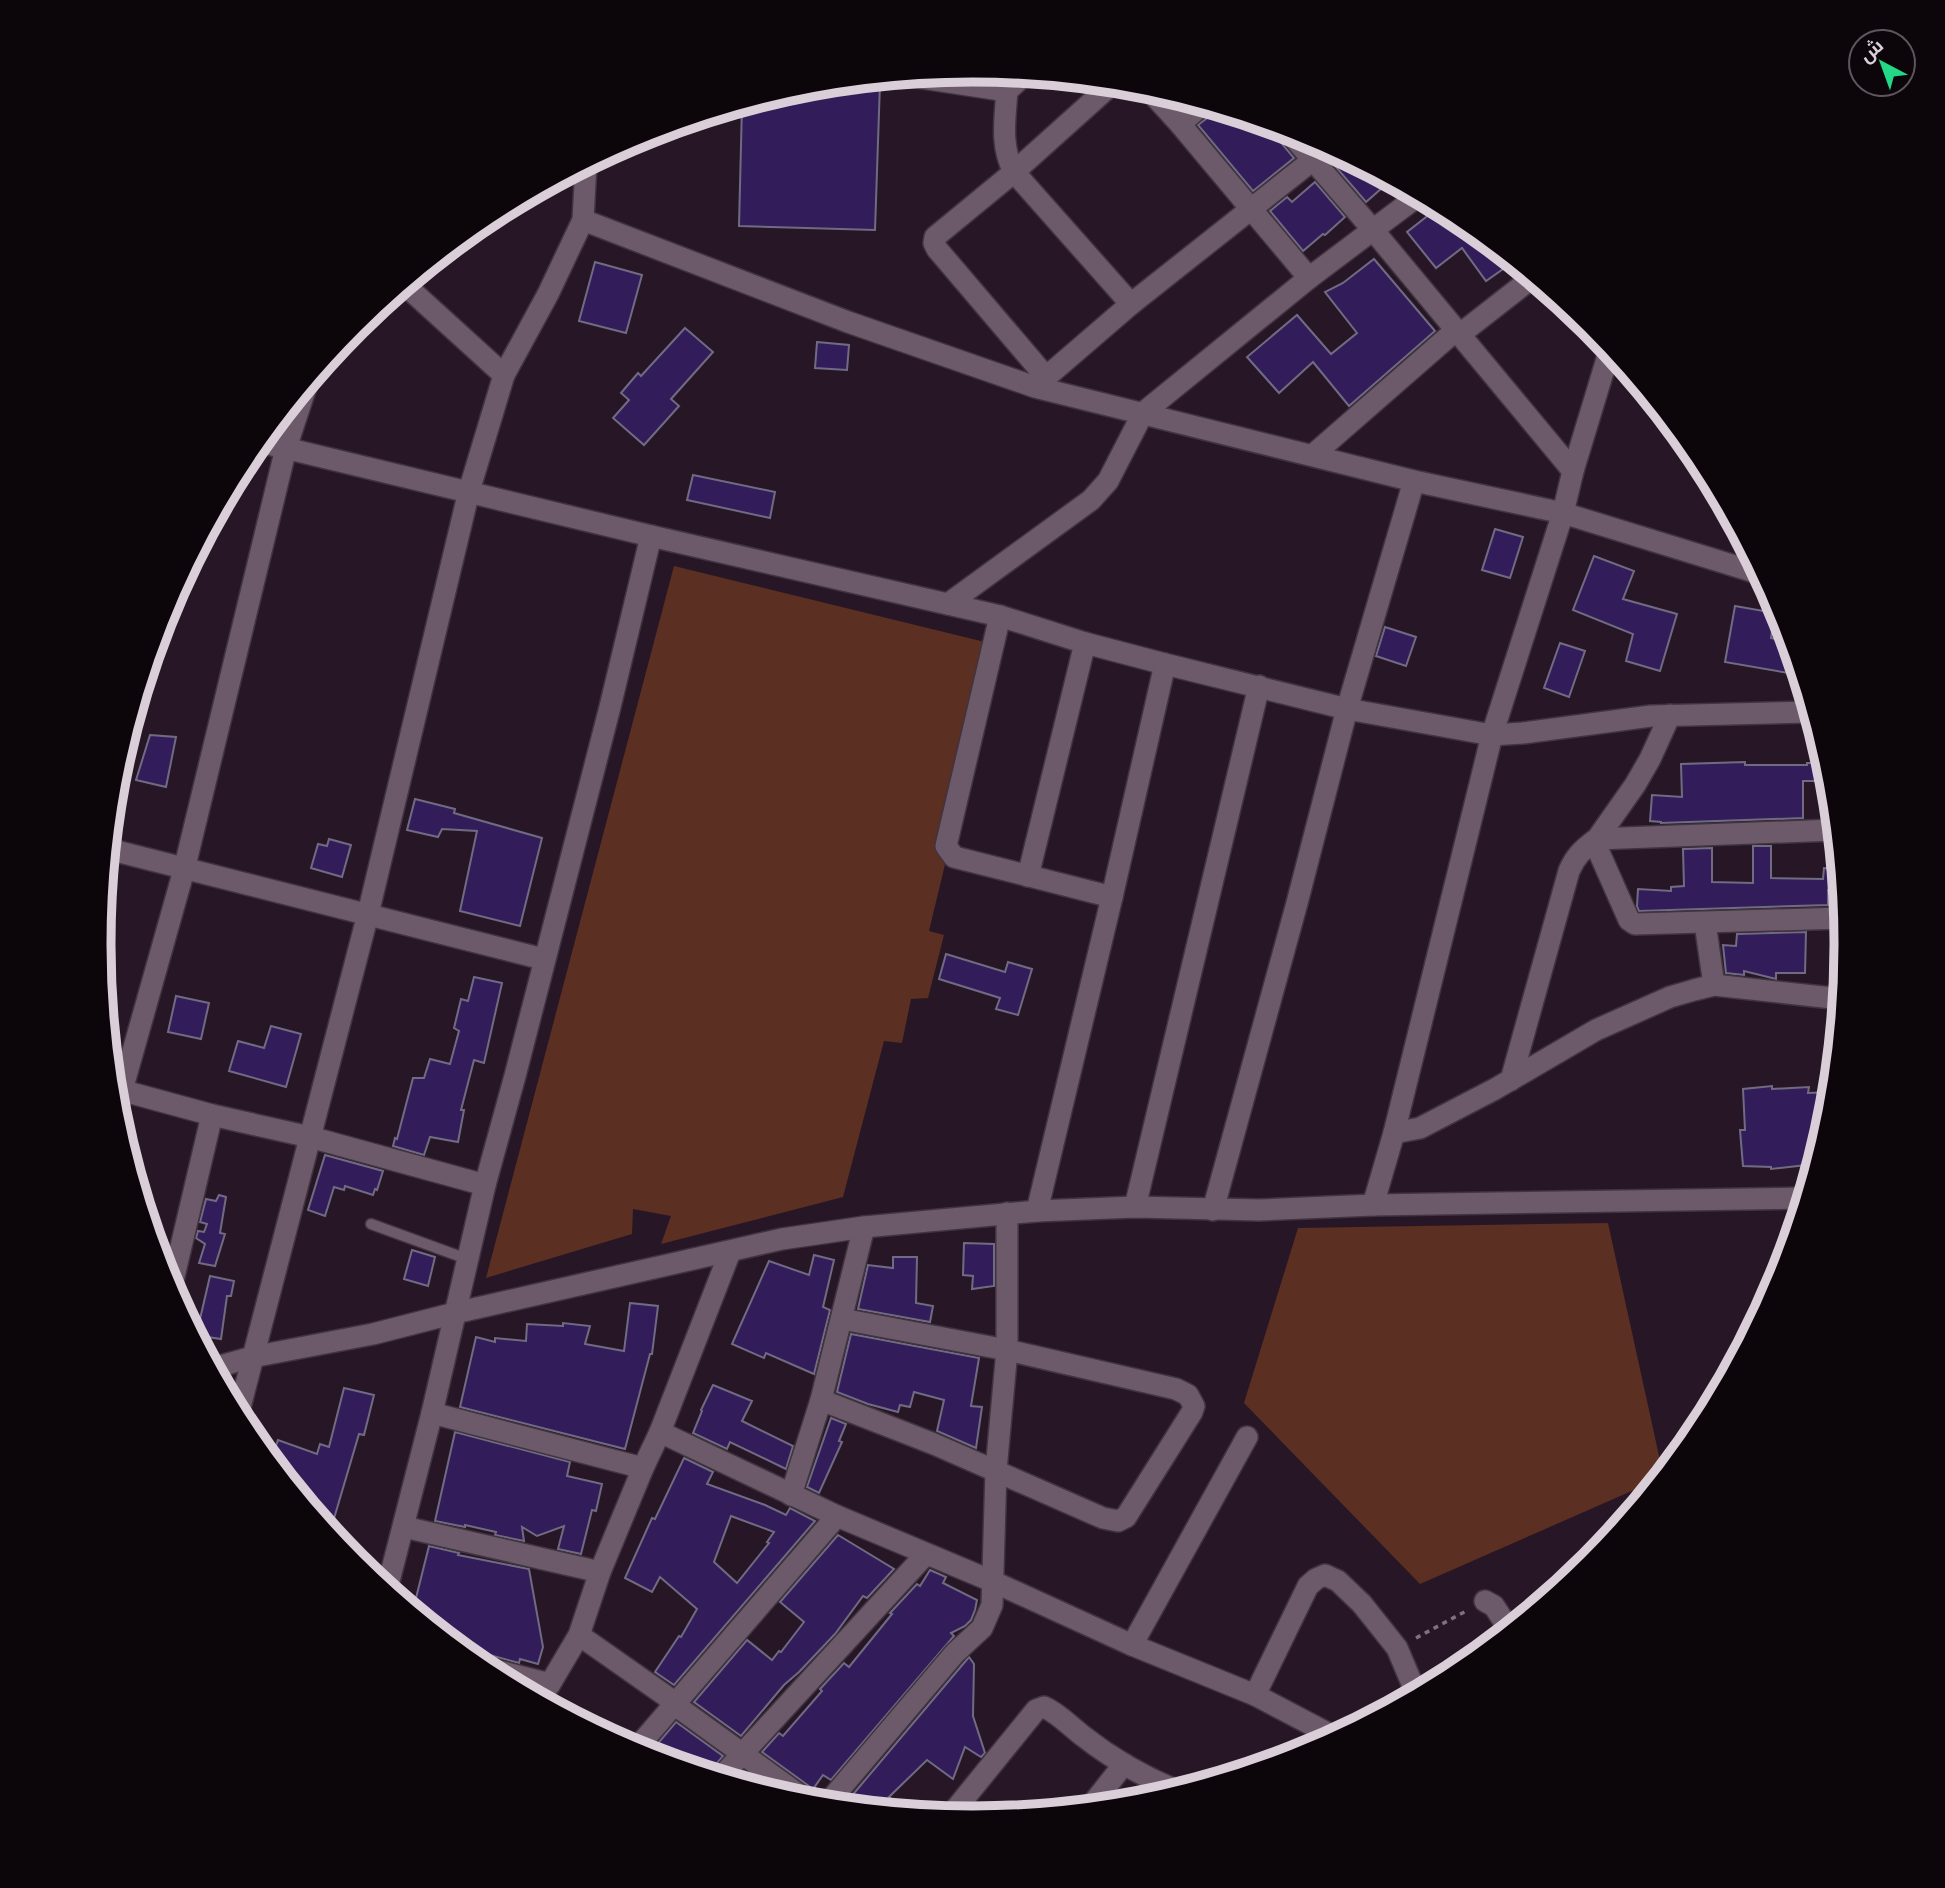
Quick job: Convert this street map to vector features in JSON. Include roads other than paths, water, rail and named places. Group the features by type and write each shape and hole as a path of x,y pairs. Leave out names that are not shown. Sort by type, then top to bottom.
{"street":[{"path":"955,83 1007,90"},
{"path":"1014,83 1007,90 1004,144 1014,172 1131,304"},
{"path":"1040,382 946,260 934,243 935,237 1014,172 1102,93"},
{"path":"1162,104 1309,278"},
{"path":"1180,124 1194,112"},
{"path":"1040,382 1131,304 1318,155"},
{"path":"1322,157 1373,230 1573,471"},
{"path":"242,1400 368,914 469,491 504,375 548,294 583,220 585,174"},
{"path":"948,604 1091,500 1108,481 1143,413 1309,278 1410,202"},
{"path":"583,220 848,322 1143,413 1414,481 1563,513 1748,570"},
{"path":"1313,455 1457,333 1525,283"},
{"path":"411,290 504,375"},
{"path":"1373,1205 1394,1133 1492,735 1563,513 1606,361"},
{"path":"121,1075 184,870 286,448 300,406"},
{"path":"271,444 1000,616 1085,643 1347,709 1492,735 1651,716 1802,712"},
{"path":"1213,1210 1347,709 1414,481"},
{"path":"390,1579 485,1185 610,707 651,536"},
{"path":"1000,616 946,846 954,857 1112,897"},
{"path":"1028,876 1085,643"},
{"path":"1038,1211 1165,664"},
{"path":"1135,1208 1259,686"},
{"path":"1511,1080 1573,860 1595,840 1640,777 1670,715"},
{"path":"1595,840 1827,830"},
{"path":"1595,840 1629,920 1636,924 1833,918"},
{"path":"116,851 543,959"},
{"path":"1705,923 1714,985"},
{"path":"1394,1133 1420,1128 1597,1030 1670,997 1714,985 1832,998"},
{"path":"124,1091 485,1185"},
{"path":"175,1272 212,1115"},
{"path":"221,1366 252,1357 373,1334 782,1239 864,1227 1038,1211 1135,1208 1259,1210 1373,1205 1796,1198"},
{"path":"835,1794 955,1653 982,1628 992,1605 996,1470 1007,1350 1007,1213"},
{"path":"791,1495 821,1400 864,1227"},
{"path":"544,1691 579,1635 600,1573 660,1432 730,1252"},
{"path":"821,1400 996,1470 1103,1518 1118,1521 1126,1517 1194,1406 1188,1395 1176,1389 1007,1350 842,1320"},
{"path":"432,1413 643,1468"},
{"path":"660,1432 837,1516 1255,1695 1323,1731"},
{"path":"1132,1644 1247,1437"},
{"path":"644,1740 837,1516"},
{"path":"404,1527 600,1573"},
{"path":"728,1770 926,1554"},
{"path":"1255,1695 1308,1586 1325,1575 1338,1581 1362,1604 1397,1648 1412,1684"},
{"path":"1485,1601 1494,1606 1504,1622"},
{"path":"579,1635 784,1784"},
{"path":"959,1806 1036,1710 1044,1707 1124,1764 1163,1784"},
{"path":"1099,1796 1124,1764"}],"lane":[{"path":"371,1224 467,1259"}]}
